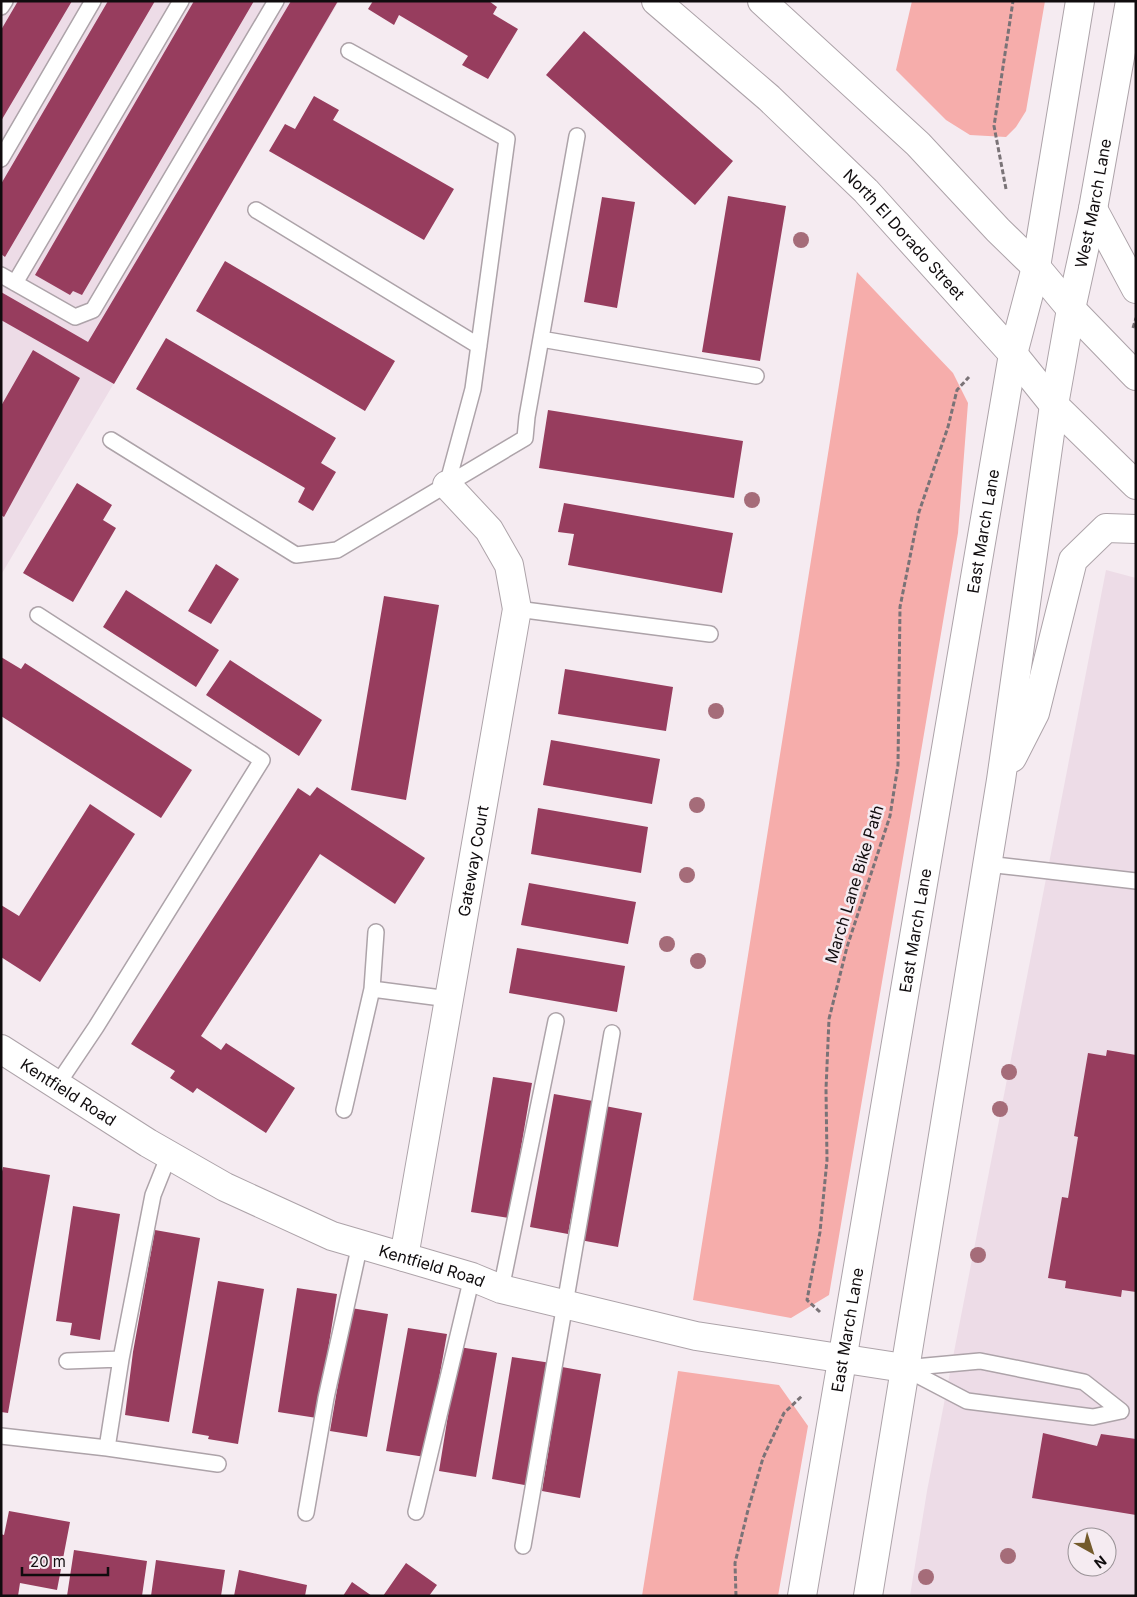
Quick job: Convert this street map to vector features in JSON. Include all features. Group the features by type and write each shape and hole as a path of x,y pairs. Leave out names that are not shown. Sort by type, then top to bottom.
{"main road":[{"name":"North El Dorado Street","path":"656,1 769,98 866,191 1013,354 1054,405 1136,485"},
{"path":"762,1 918,144 998,230 1036,267 1071,309 1136,376"},
{"path":"1036,267 1080,1"},
{"name":"West March Lane","path":"1054,405 1071,309 1130,33 1130,1"},
{"path":"1093,209 1136,289"},
{"name":"East March Lane","path":"802,1596 1013,354 1036,267"},
{"path":"868,1596 1002,780 1054,405"},
{"name":"Gateway Court","path":"404,1257 517,609 509,565 489,530 447,484"},
{"path":"1002,780 1035,713 1073,560 1106,528 1136,529"},
{"name":"Kentfield Road","path":"1,1050 169,1155 225,1187 332,1236 472,1277 500,1289 696,1336 904,1368"}],"lane":[{"path":"1,7 4,1"},
{"path":"1,159 93,1"},
{"path":"15,283 181,1"},
{"path":"1,275 75,317 93,310 276,1"},
{"path":"349,51 507,139 474,388 447,484"},
{"path":"111,440 296,555 337,550 525,438 527,417 577,136"},
{"path":"256,210 479,346"},
{"path":"541,339 756,376"},
{"path":"517,609 710,634"},
{"path":"38,615 262,760 96,1026 57,1085"},
{"path":"987,864 1136,881"},
{"path":"344,1110 372,989 376,932"},
{"path":"372,989 449,999"},
{"path":"500,1289 556,1021"},
{"path":"523,1546 612,1033"},
{"path":"107,1448 121,1359 152,1195 169,1155"},
{"path":"306,1512 326,1398 360,1244"},
{"path":"416,1512 472,1277"},
{"path":"67,1361 121,1359"},
{"path":"980,1361 1084,1382 1121,1411 1093,1417 967,1401 904,1368 980,1361"},
{"path":"1,1436 107,1448 218,1464"}],"path":[{"path":"1006,189 994,126 1013,1"},
{"path":"1133,328 1136,318"},
{"name":"March Lane Bike Path","path":"820,1312 806,1300 820,1232 827,1160 826,1089 829,1019 847,946 890,816 898,765 900,607 919,512 948,427 957,390 969,377"},
{"path":"736,1596 735,1563 763,1458 784,1413 804,1395"}],"shaded area":[{"path":"1,1 339,1 1,575"},
{"path":"912,1 1045,1 1026,111 1016,127 1006,137 970,135 946,120 896,70"},
{"path":"857,272 953,373 968,403 958,533 829,1295 791,1318 693,1300"},
{"path":"1106,570 1136,578 1136,1596 910,1596 927,1491"},
{"path":"678,1371 779,1385 808,1426 778,1596 642,1596"}],"building":[{"path":"18,1 72,1 1,121 1,30"},
{"path":"108,1 155,1 5,257 1,254 1,184"},
{"path":"194,1 254,1 82,295 73,291 70,295 35,275"},
{"path":"291,1 338,1 114,384 1,320 1,292 88,342"},
{"path":"373,1 489,1 497,7 493,14 518,29 488,79 462,65 468,56 399,15 394,25 368,9"},
{"path":"584,31 733,161 695,205 546,75"},
{"path":"314,96 339,110 333,120 454,189 424,240 269,151 285,124 295,129"},
{"path":"728,196 786,206 760,361 702,352"},
{"path":"602,197 635,202 617,308 584,302"},
{"path":"225,261 395,361 365,411 196,311"},
{"path":"166,338 336,438 321,463 336,472 313,511 298,502 305,488 136,389"},
{"path":"33,350 80,378 4,517 1,515 1,406"},
{"path":"548,410 743,441 734,498 539,468"},
{"path":"77,483 112,505 103,520 116,528 73,602 23,573"},
{"path":"564,503 733,533 722,593 568,565 574,534 558,532"},
{"path":"216,564 239,579 211,624 188,611"},
{"path":"126,590 219,650 196,687 103,627"},
{"path":"384,596 439,605 406,800 351,790"},
{"path":"1,657 21,669 25,663 192,770 161,818 1,716"},
{"path":"230,660 322,720 299,756 206,695"},
{"path":"565,669 673,687 666,731 558,714"},
{"path":"551,740 660,759 652,804 543,785"},
{"path":"317,787 425,858 395,904 320,854 201,1036 221,1050 226,1043 295,1088 266,1133 197,1088 193,1093 170,1078 175,1071 131,1044 298,788 310,796"},
{"path":"90,804 135,834 40,982 1,957 1,905 19,916"},
{"path":"538,808 648,827 641,873 531,854"},
{"path":"529,883 636,902 628,944 521,925"},
{"path":"517,948 625,966 617,1012 509,993"},
{"path":"1107,1050 1136,1055 1136,1292 1122,1290 1121,1297 1065,1288 1066,1281 1048,1278 1062,1197 1068,1198 1078,1137 1074,1136 1088,1053 1106,1056"},
{"path":"493,1077 532,1083 509,1218 471,1212"},
{"path":"554,1094 593,1101 568,1234 530,1227"},
{"path":"605,1106 642,1113 618,1247 580,1240"},
{"path":"3,1167 50,1175 8,1413 1,1412 1,1176"},
{"path":"73,1206 120,1214 100,1340 70,1335 72,1323 56,1321"},
{"path":"155,1230 200,1238 169,1422 125,1415 133,1352"},
{"path":"218,1281 264,1289 238,1444 208,1439 209,1436 192,1433"},
{"path":"297,1288 337,1294 317,1418 278,1412"},
{"path":"351,1308 388,1314 367,1437 330,1431"},
{"path":"408,1328 447,1334 425,1457 386,1451"},
{"path":"459,1347 497,1353 476,1477 439,1471"},
{"path":"512,1357 551,1363 530,1486 492,1479"},
{"path":"562,1367 601,1374 580,1498 542,1491"},
{"path":"1043,1433 1097,1446 1101,1434 1136,1439 1136,1515 1032,1498"},
{"path":"9,1511 70,1522 57,1590 20,1583 18,1596 1,1596 1,1534 4,1535"},
{"path":"74,1550 147,1561 142,1596 67,1596"},
{"path":"156,1560 225,1570 221,1596 151,1596"},
{"path":"406,1563 437,1585 429,1596 383,1596"},
{"path":"239,1570 307,1585 305,1596 234,1596"},
{"path":"352,1582 372,1596 343,1596"}]}
